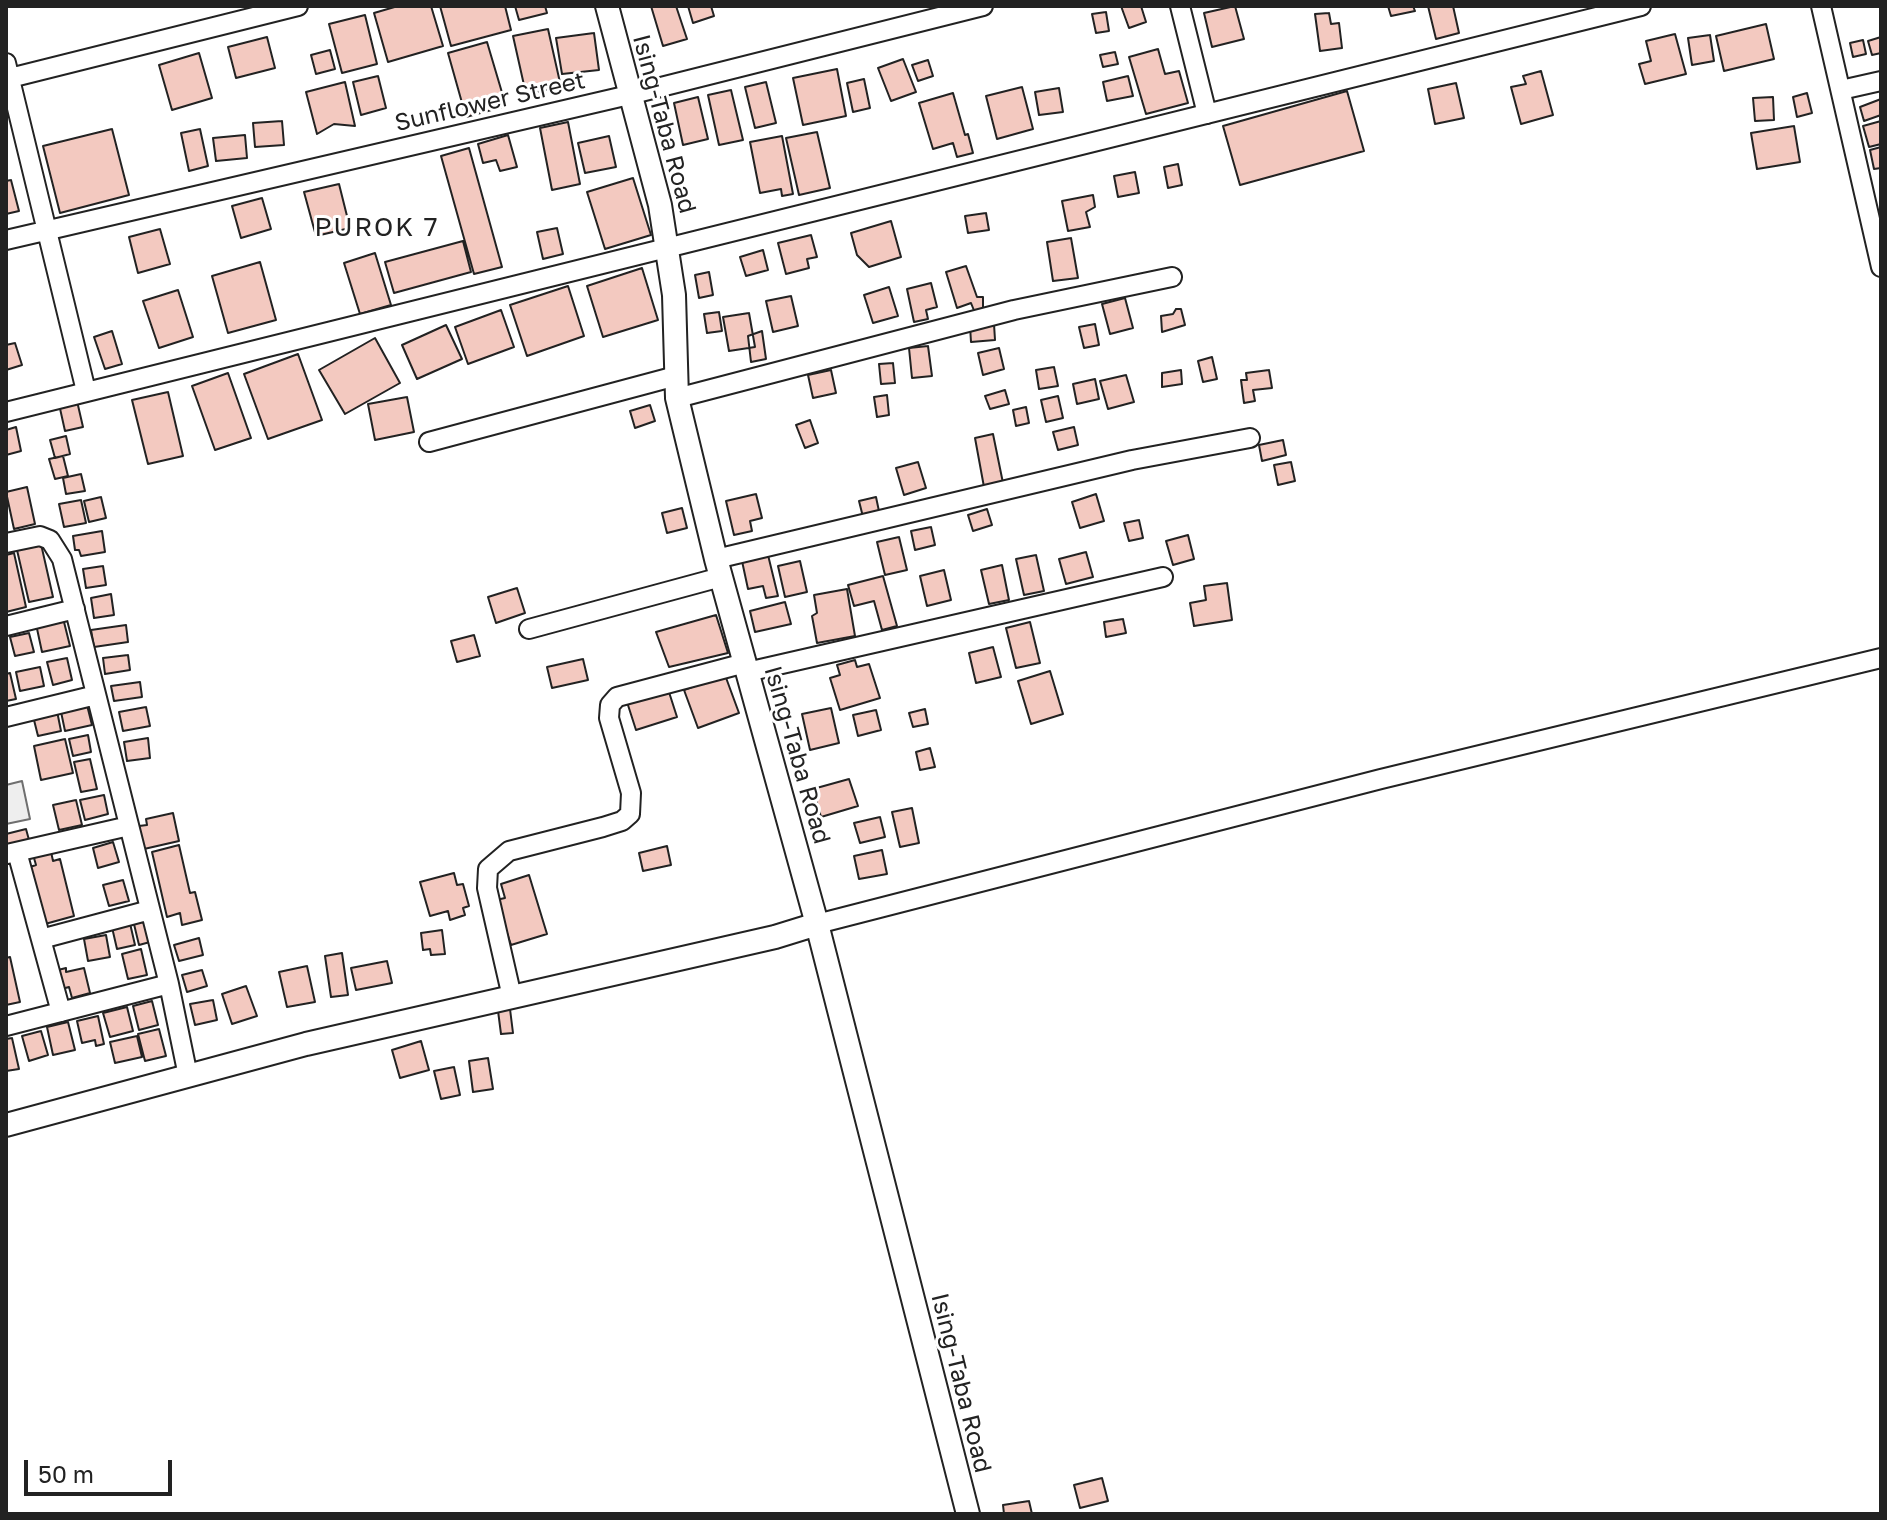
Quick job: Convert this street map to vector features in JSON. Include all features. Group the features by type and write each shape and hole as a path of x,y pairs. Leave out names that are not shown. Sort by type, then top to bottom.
{"street":[{"path":"86,391 7,73 298,6"},
{"name":"Ising-Taba Road","path":"607,6 660,205 674,295 676,387 718,568 817,924 968,1514"},
{"name":"Sunflower Street","path":"6,240 629,95 983,6"},
{"path":"1180,6 1207,114"},
{"path":"6,412 1641,6"},
{"path":"1821,6 1881,267"},
{"path":"1841,90 1881,81"},
{"path":"429,442 1172,277"},
{"path":"529,629 718,568 1132,460 1250,438"},
{"path":"6,543 40,536 50,540 62,559 169,984 188,1076"},
{"path":"512,997 487,888 488,869 509,851 603,827 622,821 630,814 631,793 609,718 610,705 617,697 1163,577"},
{"path":"6,626 75,609"},
{"path":"6,1125 306,1044 775,937 1396,775 1881,658"},
{"path":"6,717 96,695"},
{"path":"61,1012 41,939 11,853 129,826"},
{"path":"41,939 150,910"},
{"path":"6,1026 169,984"}],"shaded area":[{"path":"22,781 30,819 6,824 6,785"}],"building":[{"path":"398,6 431,6 443,46 388,62 374,13"},
{"path":"440,6 505,6 511,30 451,46"},
{"path":"515,6 545,6 547,13 519,20"},
{"path":"651,6 676,6 687,39 663,46"},
{"path":"688,6 711,6 714,16 693,23"},
{"path":"1121,6 1141,6 1146,22 1129,28"},
{"path":"1235,6 1244,39 1212,47 1204,13"},
{"path":"1388,6 1413,6 1415,11 1391,16"},
{"path":"1428,6 1453,6 1459,33 1436,39"},
{"path":"1106,12 1109,31 1096,33 1092,14"},
{"path":"1329,13 1331,24 1339,23 1342,48 1320,51 1315,14"},
{"path":"365,15 377,64 342,73 329,24"},
{"path":"1766,24 1774,59 1724,71 1716,36"},
{"path":"548,29 561,87 526,94 513,36"},
{"path":"594,33 599,70 562,74 556,38"},
{"path":"1675,34 1686,74 1645,84 1639,64 1651,61 1646,41"},
{"path":"1710,35 1714,61 1692,65 1688,38"},
{"path":"267,37 275,68 236,78 228,47"},
{"path":"1881,37 1881,53 1872,55 1868,41"},
{"path":"1863,40 1866,54 1853,57 1850,43"},
{"path":"487,42 506,106 466,117 448,53"},
{"path":"1158,49 1165,74 1179,71 1188,103 1146,114 1129,57"},
{"path":"330,50 335,69 316,74 311,55"},
{"path":"1115,52 1118,64 1103,67 1100,55"},
{"path":"199,53 212,98 172,110 159,65"},
{"path":"903,59 916,92 891,101 878,68"},
{"path":"928,60 933,76 918,81 912,65"},
{"path":"837,69 846,116 803,125 793,78"},
{"path":"1541,71 1553,115 1521,124 1511,87 1526,84 1523,76"},
{"path":"378,76 386,108 361,115 353,82"},
{"path":"1128,76 1133,96 1107,101 1103,82"},
{"path":"864,79 870,108 853,112 847,83"},
{"path":"345,82 355,126 334,124 317,134 306,92"},
{"path":"766,82 776,123 755,128 745,87"},
{"path":"1456,83 1464,118 1435,124 1428,89"},
{"path":"1022,87 1033,129 997,139 986,96"},
{"path":"1059,88 1063,112 1039,115 1035,92"},
{"path":"731,90 743,140 719,145 708,95"},
{"path":"1347,91 1364,151 1240,185 1223,126"},
{"path":"953,93 973,153 957,157 953,143 933,149 919,103"},
{"path":"1807,93 1812,113 1797,117 1793,97"},
{"path":"698,97 708,139 683,145 674,103"},
{"path":"1773,97 1774,120 1755,121 1753,98"},
{"path":"1881,99 1881,115 1864,121 1860,107"},
{"path":"282,121 284,145 255,147 253,123"},
{"path":"1881,121 1881,144 1869,147 1863,126"},
{"path":"568,122 580,184 552,190 540,128"},
{"path":"1794,126 1800,162 1757,169 1751,133"},
{"path":"112,129 129,195 60,213 43,146"},
{"path":"200,129 208,166 189,171 181,133"},
{"path":"817,132 830,188 799,195 786,138"},
{"path":"245,135 247,158 216,161 213,138"},
{"path":"508,135 517,167 500,171 496,160 483,163 478,144"},
{"path":"609,136 616,167 585,173 578,143"},
{"path":"782,136 793,194 782,196 781,189 760,193 750,142"},
{"path":"1881,147 1881,168 1874,169 1870,150"},
{"path":"469,148 502,267 474,274 441,156"},
{"path":"1178,164 1182,185 1168,188 1164,167"},
{"path":"1135,172 1139,193 1118,197 1114,176"},
{"path":"633,178 651,235 605,249 587,192"},
{"path":"11,180 19,211 6,214 6,181"},
{"path":"339,184 350,228 316,236 304,192"},
{"path":"1093,195 1095,207 1086,212 1090,227 1068,231 1062,201"},
{"path":"262,198 271,229 241,238 232,206"},
{"path":"986,213 989,230 968,233 965,216"},
{"path":"891,221 901,257 869,267 857,255 851,233"},
{"path":"557,228 563,254 543,259 537,232"},
{"path":"160,229 170,264 138,273 129,237"},
{"path":"811,235 817,257 807,259 809,268 786,274 778,243"},
{"path":"1071,238 1078,278 1053,281 1047,242"},
{"path":"463,241 471,272 394,293 385,262"},
{"path":"763,250 768,270 746,276 740,257"},
{"path":"375,253 391,305 360,314 344,263"},
{"path":"260,262 276,320 228,333 212,276"},
{"path":"966,266 977,297 983,297 983,311 975,313 971,303 957,308 946,272"},
{"path":"642,268 658,320 603,337 587,286"},
{"path":"709,272 713,295 699,298 695,275"},
{"path":"931,283 937,307 926,310 928,319 914,322 907,289"},
{"path":"568,286 584,336 527,356 510,305"},
{"path":"889,287 898,316 873,323 864,295"},
{"path":"178,290 193,337 159,348 143,301"},
{"path":"791,296 798,326 773,332 766,301"},
{"path":"1125,298 1133,328 1110,334 1102,304"},
{"path":"1176,309 1181,309 1185,325 1162,332 1161,316 1173,314"},
{"path":"501,310 514,347 468,364 455,327"},
{"path":"719,312 722,331 707,333 704,314"},
{"path":"749,313 755,347 729,351 723,317"},
{"path":"994,324 995,340 971,342 970,326"},
{"path":"1095,324 1099,345 1084,348 1079,327"},
{"path":"446,325 462,359 417,379 402,345"},
{"path":"112,331 122,364 105,369 94,337"},
{"path":"762,331 766,359 751,362 748,336"},
{"path":"375,338 400,383 345,414 319,370"},
{"path":"15,343 22,365 6,370 6,345"},
{"path":"928,346 932,376 912,378 909,348"},
{"path":"999,348 1004,369 983,375 978,353"},
{"path":"298,354 322,420 268,439 244,374"},
{"path":"1212,357 1217,379 1203,382 1198,361"},
{"path":"893,363 895,383 881,384 879,364"},
{"path":"1054,367 1058,386 1039,389 1036,370"},
{"path":"831,370 836,393 813,398 808,375"},
{"path":"1181,370 1182,384 1162,387 1162,373"},
{"path":"1269,370 1272,388 1253,390 1255,401 1244,403 1241,380 1247,380 1246,373"},
{"path":"228,373 251,438 215,450 192,386"},
{"path":"1126,375 1134,402 1108,409 1100,381"},
{"path":"1095,379 1099,399 1077,404 1073,384"},
{"path":"1005,390 1009,404 990,409 985,396"},
{"path":"168,392 183,456 148,464 132,400"},
{"path":"887,395 889,415 877,417 874,397"},
{"path":"1058,396 1063,418 1046,422 1041,400"},
{"path":"407,397 414,432 375,440 368,404"},
{"path":"77,401 83,427 65,431 59,404"},
{"path":"650,405 655,421 635,428 630,411"},
{"path":"1026,407 1029,423 1016,426 1013,410"},
{"path":"810,420 818,443 805,448 796,425"},
{"path":"16,427 21,451 6,455 6,430"},
{"path":"1074,427 1078,445 1058,450 1053,432"},
{"path":"993,434 1003,483 984,487 975,438"},
{"path":"66,436 70,454 55,458 50,440"},
{"path":"1283,440 1286,455 1262,461 1259,445"},
{"path":"63,456 68,476 55,479 49,459"},
{"path":"918,462 926,488 904,495 896,468"},
{"path":"1291,462 1295,481 1278,485 1274,465"},
{"path":"81,474 85,491 66,494 63,478"},
{"path":"27,487 35,524 14,529 6,492"},
{"path":"756,494 762,518 750,521 752,531 734,535 726,501"},
{"path":"1096,494 1104,521 1080,528 1072,502"},
{"path":"101,497 106,518 89,522 84,501"},
{"path":"876,497 880,516 864,521 859,501"},
{"path":"81,500 86,523 64,527 59,504"},
{"path":"682,508 687,528 667,533 662,513"},
{"path":"987,509 992,525 973,531 968,515"},
{"path":"1139,520 1143,538 1129,541 1124,523"},
{"path":"931,527 935,545 915,550 911,531"},
{"path":"102,531 105,552 81,556 79,550 75,550 73,536"},
{"path":"1188,535 1194,559 1173,565 1166,541"},
{"path":"899,537 907,570 885,575 877,542"},
{"path":"41,544 53,597 29,602 17,550"},
{"path":"1086,552 1093,577 1066,584 1059,559"},
{"path":"14,553 26,607 6,612 6,555"},
{"path":"768,555 778,596 766,598 763,586 748,589 742,561"},
{"path":"1036,555 1044,591 1024,595 1016,559"},
{"path":"800,561 807,592 785,597 778,566"},
{"path":"1002,565 1009,600 989,604 981,570"},
{"path":"103,566 106,585 86,588 83,569"},
{"path":"944,570 951,600 927,606 920,576"},
{"path":"883,576 897,626 882,630 874,601 854,606 848,585"},
{"path":"1227,583 1232,620 1194,626 1190,603 1206,600 1204,586"},
{"path":"517,588 525,613 496,623 488,597"},
{"path":"847,589 855,636 817,643 812,616 817,613 814,595"},
{"path":"111,594 114,615 94,618 91,598"},
{"path":"785,602 791,624 755,632 750,611"},
{"path":"716,615 728,653 669,667 656,632"},
{"path":"63,618 70,646 42,652 36,624"},
{"path":"1123,619 1126,633 1106,637 1104,622"},
{"path":"1030,622 1040,663 1016,668 1006,628"},
{"path":"126,625 128,642 94,647 91,630"},
{"path":"29,633 34,652 15,656 10,637"},
{"path":"474,635 480,656 457,662 451,641"},
{"path":"993,647 1001,677 976,683 969,653"},
{"path":"128,655 130,670 105,674 103,658"},
{"path":"67,658 72,680 53,685 47,662"},
{"path":"583,659 588,680 552,688 547,667"},
{"path":"855,660 857,667 869,664 880,698 840,710 830,678 840,675 837,665"},
{"path":"40,667 44,686 20,691 16,672"},
{"path":"1050,671 1063,714 1031,724 1018,681"},
{"path":"10,673 16,699 6,701 6,674"},
{"path":"725,675 739,713 698,728 684,690"},
{"path":"140,682 142,697 114,701 111,686"},
{"path":"668,689 677,717 636,730 627,702"},
{"path":"86,701 92,725 65,731 60,707"},
{"path":"146,707 150,726 123,731 119,712"},
{"path":"831,708 839,743 810,750 802,714"},
{"path":"925,709 928,724 913,727 909,713"},
{"path":"876,710 881,730 858,736 853,715"},
{"path":"57,711 61,731 38,736 33,716"},
{"path":"88,735 91,752 73,756 69,739"},
{"path":"148,738 150,758 127,761 124,742"},
{"path":"65,739 73,773 41,780 34,746"},
{"path":"930,748 935,767 920,770 916,752"},
{"path":"90,759 97,789 81,792 74,762"},
{"path":"849,779 858,806 821,817 813,789"},
{"path":"104,795 108,814 85,820 80,800"},
{"path":"76,800 82,825 59,830 53,805"},
{"path":"912,808 919,843 900,847 892,812"},
{"path":"173,813 179,841 144,849 139,826 147,825 146,819"},
{"path":"880,817 885,837 860,843 854,823"},
{"path":"26,829 29,840 6,845 6,834"},
{"path":"113,842 119,862 98,868 93,848"},
{"path":"179,845 190,893 195,892 202,920 182,925 180,913 167,917 152,852"},
{"path":"667,846 671,865 643,871 639,853"},
{"path":"50,847 53,861 60,859 74,916 45,924 30,867 36,865 32,851"},
{"path":"882,850 887,874 859,879 854,856"},
{"path":"454,873 457,885 463,884 469,906 463,908 465,915 450,920 448,911 430,916 420,882"},
{"path":"529,875 547,934 511,945 496,900 505,898 501,884"},
{"path":"123,880 129,901 109,906 103,885"},
{"path":"145,917 150,942 139,945 133,920"},
{"path":"129,919 135,945 117,949 111,923"},
{"path":"442,930 445,954 431,955 430,949 423,950 421,933"},
{"path":"106,935 110,957 88,961 84,939"},
{"path":"199,938 203,955 179,961 174,945"},
{"path":"141,949 147,975 128,979 122,954"},
{"path":"342,953 348,995 331,997 325,956"},
{"path":"10,957 20,1002 6,1005 6,958"},
{"path":"387,961 392,983 356,990 351,968"},
{"path":"307,966 315,1002 287,1007 279,972"},
{"path":"66,968 66,972 84,968 90,993 72,998 69,987 58,990 54,971"},
{"path":"202,970 207,986 187,992 182,975"},
{"path":"246,986 257,1016 232,1024 222,994"},
{"path":"213,1000 217,1020 195,1025 190,1004"},
{"path":"152,1001 158,1025 139,1030 133,1006"},
{"path":"509,1001 513,1033 501,1034 497,1003"},
{"path":"127,1007 133,1031 110,1037 103,1013"},
{"path":"98,1016 104,1044 96,1046 95,1040 82,1043 77,1021"},
{"path":"68,1022 75,1050 53,1055 47,1027"},
{"path":"159,1029 166,1056 145,1061 138,1034"},
{"path":"41,1031 48,1055 29,1061 22,1036"},
{"path":"137,1036 142,1057 115,1063 110,1042"},
{"path":"12,1038 19,1069 6,1071 6,1039"},
{"path":"421,1041 429,1070 400,1078 392,1050"},
{"path":"488,1058 493,1089 473,1092 469,1061"},
{"path":"454,1067 460,1095 441,1099 434,1071"},
{"path":"1102,1478 1108,1501 1080,1508 1074,1485"},
{"path":"1029,1501 1032,1514 1004,1514 1003,1505"}],"district":[{"name":"PUROK 7","path":"377,228"}]}
